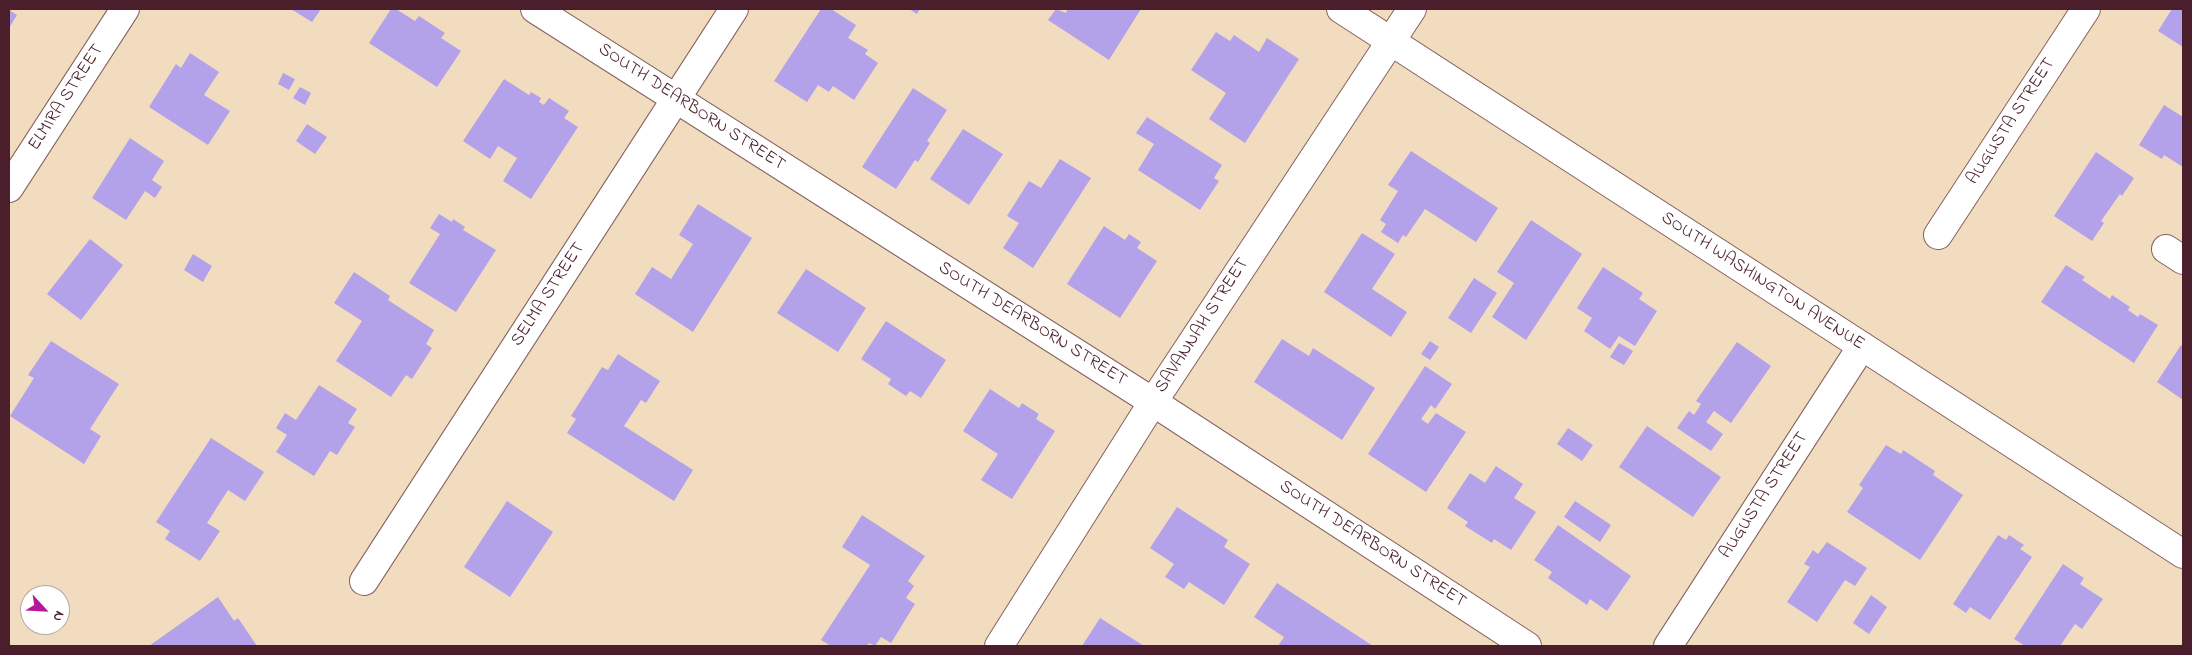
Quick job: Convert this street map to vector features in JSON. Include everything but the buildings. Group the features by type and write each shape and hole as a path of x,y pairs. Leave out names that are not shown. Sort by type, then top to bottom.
{"street":[{"name":"ELMIRA STREET","path":"9,188 125,9"},
{"name":"SOUTH DEARBORN STREET","path":"535,9 1153,402 1527,646"},
{"name":"SELMA STREET","path":"364,581 734,9"},
{"name":"SOUTH WASHINGTON AVENUE","path":"1341,9 2183,554"},
{"name":"SAVANNAH STREET","path":"999,646 1153,402 1412,9"},
{"name":"AUGUSTA STREET","path":"1938,234 2086,9"},
{"name":"AUGUSTA STREET","path":"1668,646 1862,346"}]}
